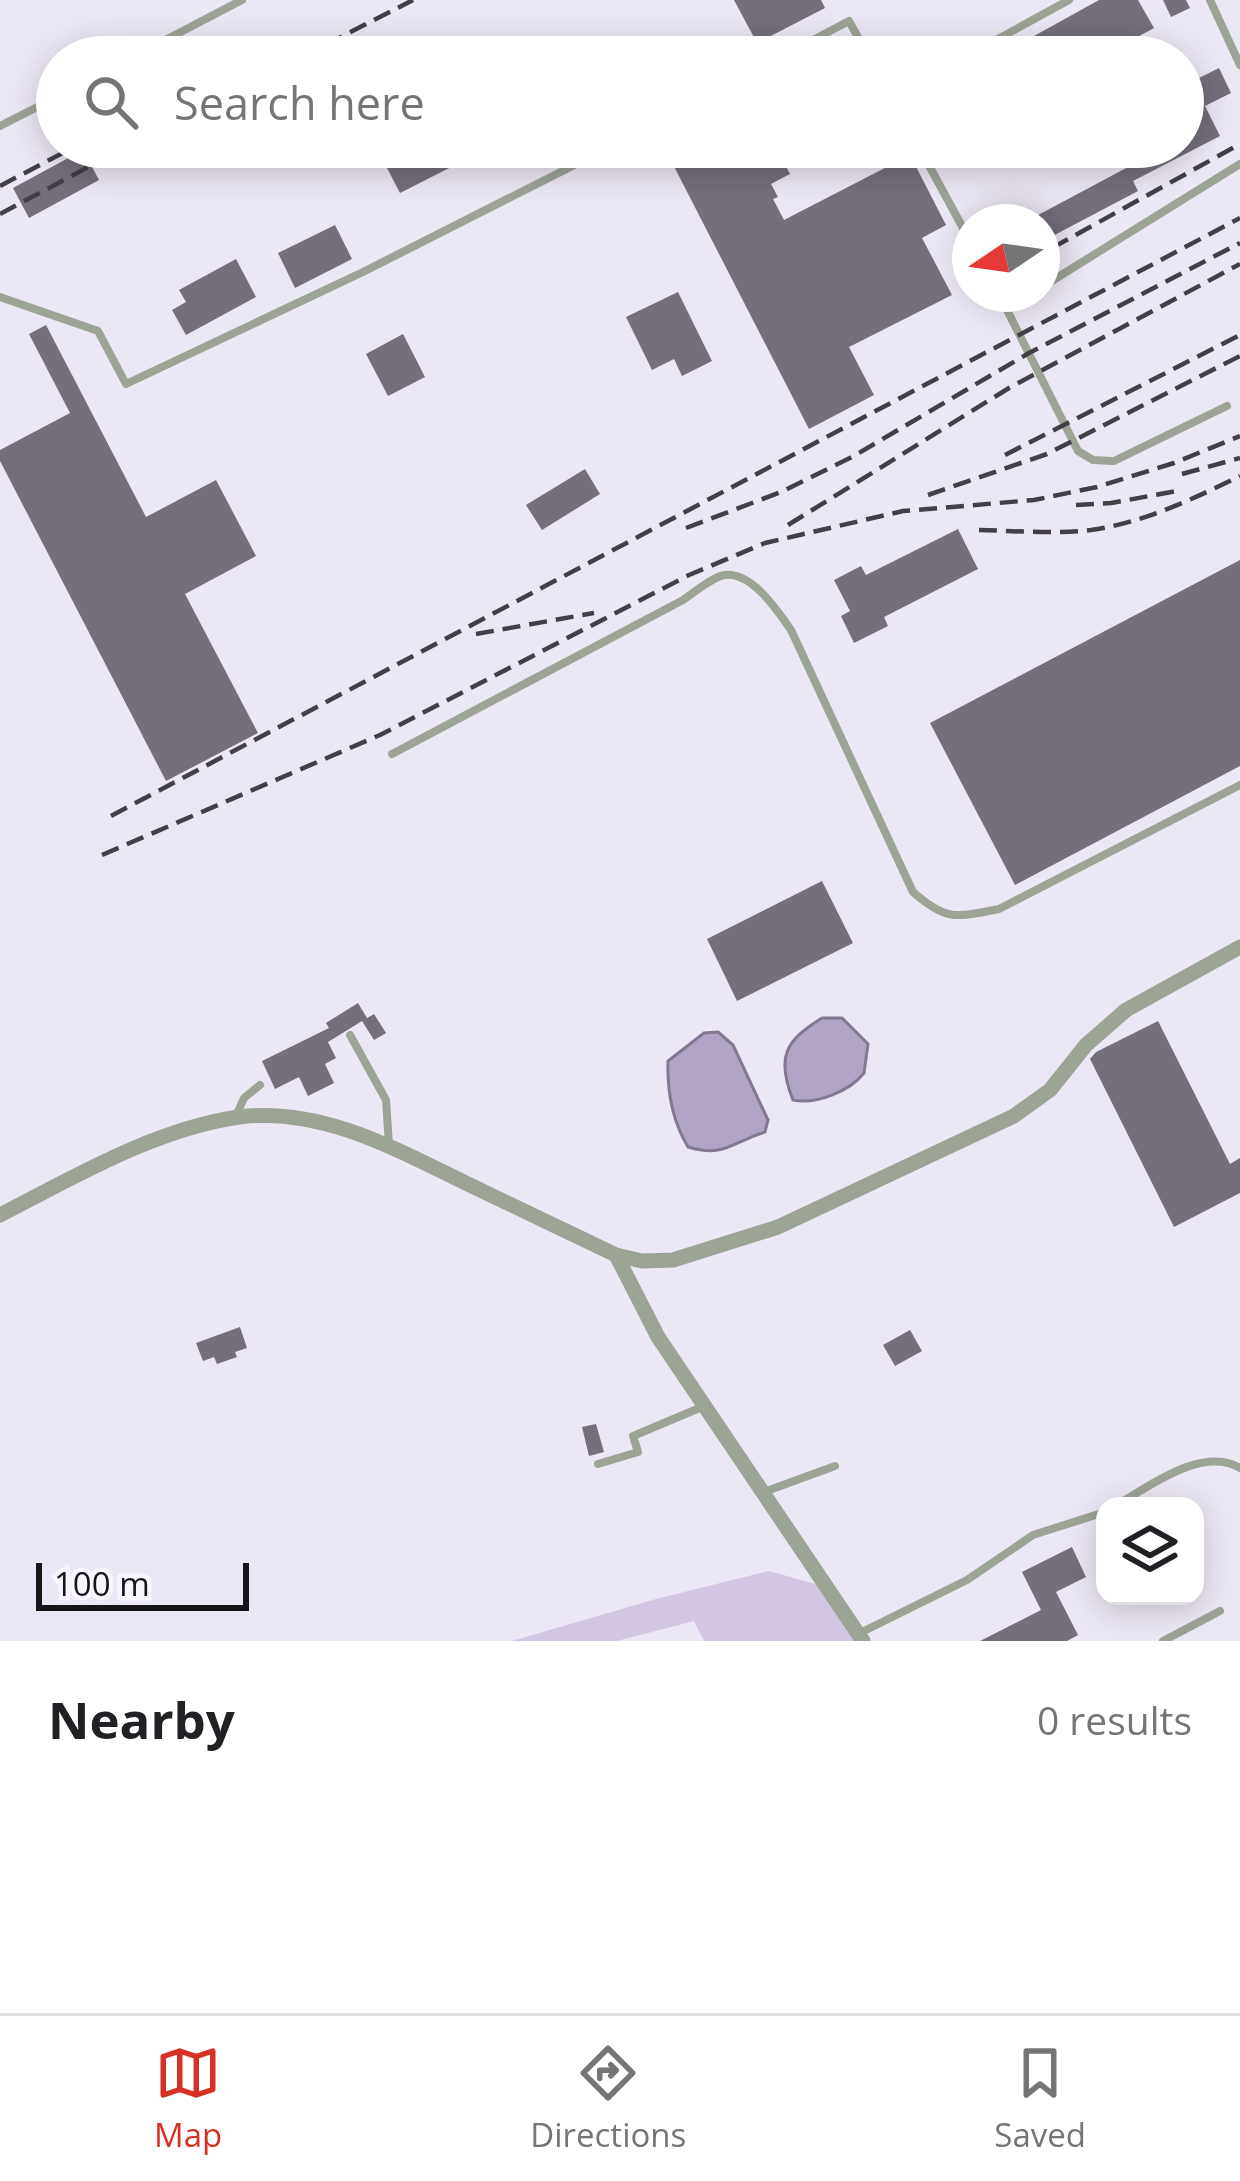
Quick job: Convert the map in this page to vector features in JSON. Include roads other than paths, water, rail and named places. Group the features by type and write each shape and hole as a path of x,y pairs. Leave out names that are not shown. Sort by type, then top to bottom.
{"street":[{"path":"0,1215 135,1149 236,1118 273,1115 313,1121 389,1146 616,1255 642,1261 673,1260 759,1233 1014,1116 1050,1090 1086,1045 1126,1010 1240,946"},
{"path":"616,1255 658,1337 861,1637"}],"lane":[{"path":"173,36 242,0"},
{"path":"1003,36 1069,0"},
{"path":"1210,0 1240,65"},
{"path":"821,36 849,21 857,36"},
{"path":"0,126 36,108"},
{"path":"1060,276 1240,164"},
{"path":"0,297 98,331 126,384 364,272 569,168"},
{"path":"931,168 952,207"},
{"path":"1008,312 1078,451 1093,460 1125,457 1226,406"},
{"path":"392,754 683,600 722,574 742,577 791,630 913,892 935,912 955,918 999,909 1240,785"},
{"path":"350,1035 386,1100 389,1146"},
{"path":"236,1118 244,1098 260,1085"},
{"path":"598,1464 638,1452 633,1436 704,1407"},
{"path":"1131,1497 1174,1472 1203,1464 1230,1462 1240,1468"},
{"path":"763,1493 835,1466"},
{"path":"861,1637 967,1580 1034,1535 1096,1515"},
{"path":"1163,1641 1220,1611"}],"railway":[{"path":"343,36 413,0"},
{"path":"1204,164 1240,144"},
{"path":"0,186 36,167"},
{"path":"0,214 87,168"},
{"path":"1060,244 1197,168"},
{"path":"111,816 1240,218"},
{"path":"686,528 781,492 852,457 1029,353 1240,243"},
{"path":"788,525 1009,388 1240,264"},
{"path":"1005,455 1240,335"},
{"path":"928,495 1047,454 1240,356"},
{"path":"102,855 380,735 689,575 765,543 903,511 1034,500 1097,487 1240,436"},
{"path":"1182,474 1240,458"},
{"path":"979,530 1063,532 1110,527 1167,509 1240,476"},
{"path":"1076,505 1177,491"},
{"path":"476,634 594,613"}]}
